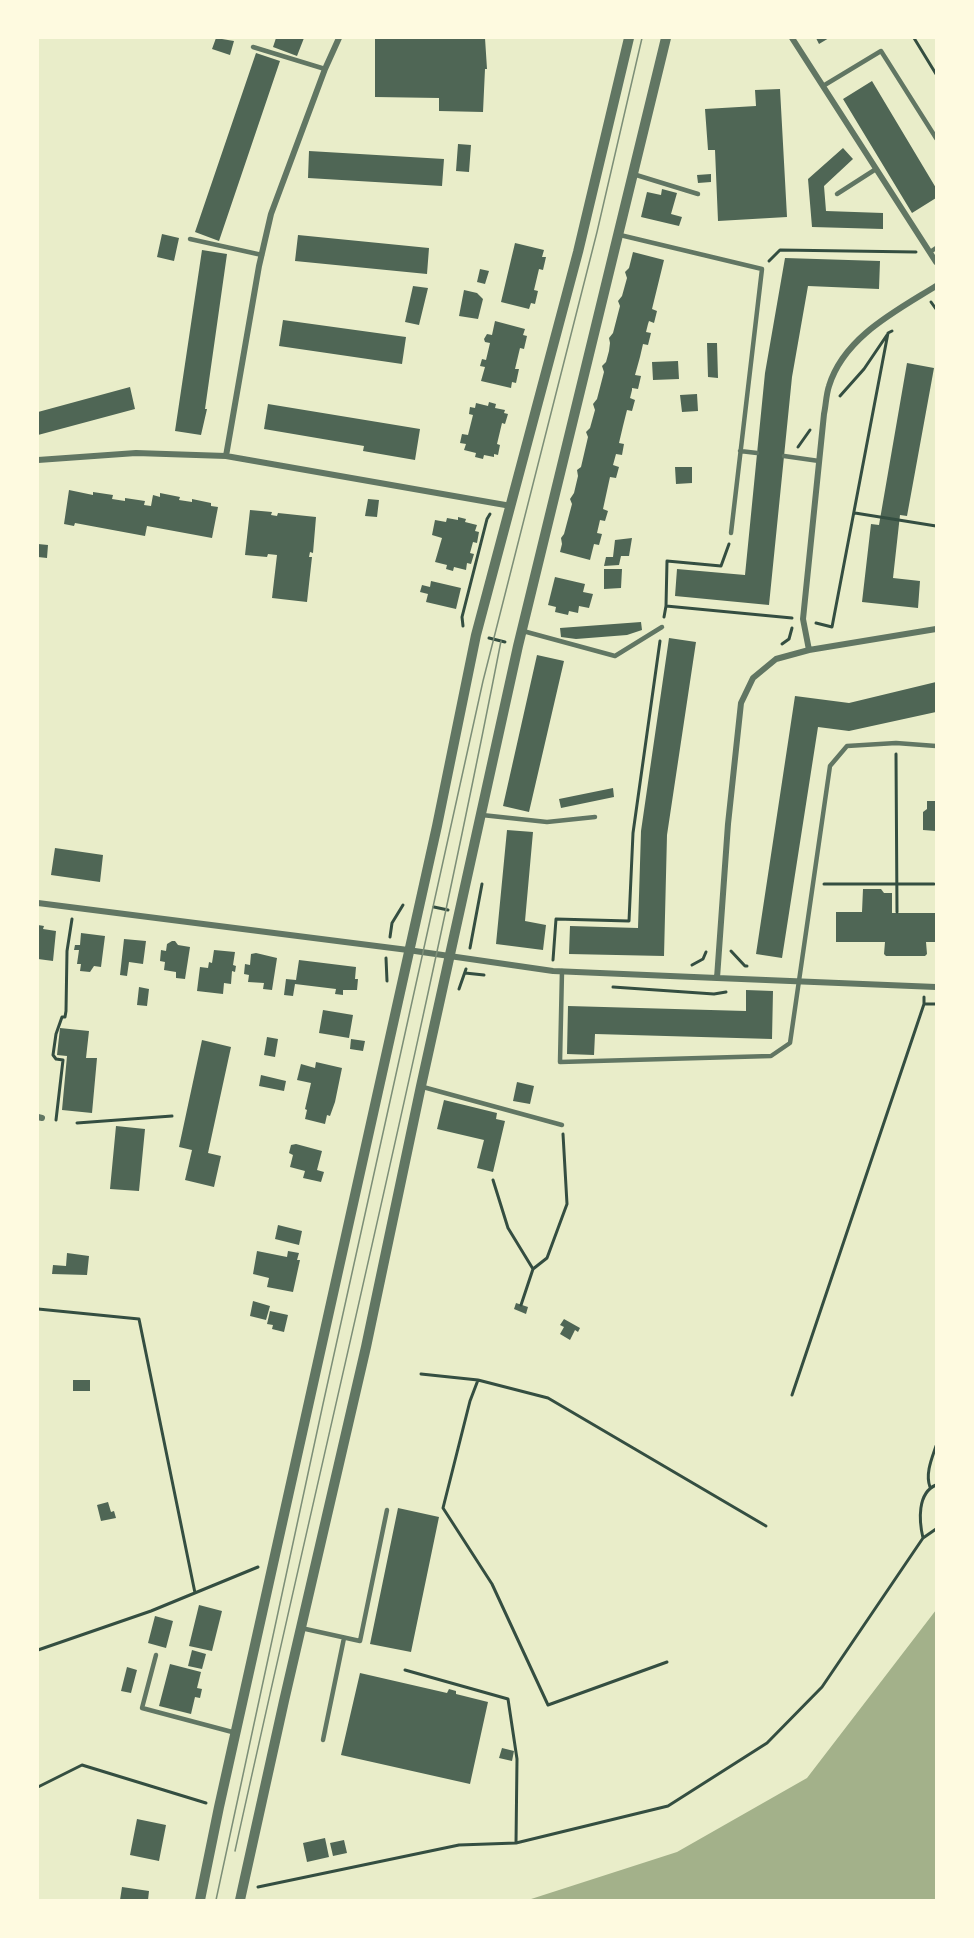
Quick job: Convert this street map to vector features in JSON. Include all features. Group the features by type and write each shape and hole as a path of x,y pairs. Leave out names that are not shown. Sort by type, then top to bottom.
{"street":[{"path":"226,456 271,214 324,69 339,38"},
{"path":"200,1900 419,904 476,634 578,252 629,38"},
{"path":"241,1895 366,1347 518,646 666,38"},
{"path":"792,38 936,262"},
{"path":"809,650 803,619 829,386 841,362 864,334 936,286"},
{"path":"38,460 136,453 226,456 511,506"},
{"path":"717,978 727,835 741,703 753,678 776,659 809,650 936,629"},
{"path":"38,903 562,971 799,983 936,987"}],"lane":[{"path":"253,47 324,69"},
{"path":"823,86 881,51 936,138"},
{"path":"837,194 876,169"},
{"path":"633,174 698,194"},
{"path":"617,234 762,269 731,533"},
{"path":"190,239 262,255"},
{"path":"930,252 936,248"},
{"path":"740,451 757,453"},
{"path":"784,456 819,461"},
{"path":"522,630 615,656 662,627"},
{"path":"562,971 560,1062 771,1056 790,1042 831,766 847,746 896,744 936,746"},
{"path":"482,815 547,822 595,817"},
{"path":"421,1086 562,1125"},
{"path":"301,1628 360,1641 387,1510"},
{"path":"323,1740 344,1638"},
{"path":"156,1655 142,1708 236,1732"}],"path":[{"path":"914,38 936,74"},
{"path":"762,269 780,250 930,252"},
{"path":"922,307 931,301"},
{"path":"803,619 832,627 888,333 897,327"},
{"path":"855,513 936,526"},
{"path":"543,960 553,962 556,919 629,921 633,833 666,606 667,561 721,566 729,550 731,533"},
{"path":"666,606 795,618 789,639 778,648"},
{"path":"476,634 518,646"},
{"path":"896,744 897,912"},
{"path":"813,884 934,884"},
{"path":"404,902 476,915"},
{"path":"56,1120 63,1060 56,1059 53,1055 58,1026 62,1017 65,1017 66,1011 67,951 74,909"},
{"path":"688,967 703,959 709,943"},
{"path":"731,943 731,952 745,966 756,967"},
{"path":"469,949 480,951"},
{"path":"792,1395 924,1004"},
{"path":"77,1123 172,1116"},
{"path":"521,1305 533,1269 547,1258 567,1204 562,1125"},
{"path":"493,1180 508,1228 533,1269"},
{"path":"38,1308 139,1319 195,1593"},
{"path":"421,1374 478,1380 548,1398 766,1526"},
{"path":"478,1380 470,1401 443,1508 492,1584 548,1705 667,1662"},
{"path":"930,1487 929,1468 936,1446"},
{"path":"923,1538 921,1503 930,1487 936,1485"},
{"path":"241,1895 459,1845 516,1843 668,1806 766,1743 822,1687 923,1538 936,1529"},
{"path":"38,1650 151,1611 273,1561"},
{"path":"405,1670 508,1699 518,1760 516,1843"},
{"path":"38,1787 82,1765 219,1807"}],"shaded area":[{"path":"936,1610 936,1900 528,1900 677,1852 807,1778"}],"building":[{"path":"216,38 234,41 230,55 212,49"},
{"path":"276,38 304,38 297,56 273,47"},
{"path":"375,38 485,38 487,69 485,69 483,112 439,111 439,98 375,97"},
{"path":"816,38 829,38 819,44"},
{"path":"256,53 280,61 219,241 195,232"},
{"path":"872,81 936,188 936,198 912,213 843,99"},
{"path":"780,89 787,217 718,221 715,150 708,150 705,109 756,106 755,90"},
{"path":"458,144 471,145 469,172 456,171"},
{"path":"843,148 853,159 824,186 826,211 883,213 883,229 812,227 808,179"},
{"path":"309,151 444,159 442,186 308,178"},
{"path":"711,174 711,182 698,183 697,175"},
{"path":"662,189 677,193 671,214 682,217 679,226 641,217 647,192 661,195"},
{"path":"162,234 179,238 174,261 157,257"},
{"path":"298,235 429,248 427,274 295,261"},
{"path":"515,243 544,250 542,257 546,257 543,270 539,269 534,290 538,291 535,304 531,303 529,309 501,302"},
{"path":"202,250 227,254 205,409 207,409 201,435 175,431"},
{"path":"633,252 664,260 652,309 657,311 654,323 649,321 648,324 646,332 651,333 648,345 643,344 635,375 641,376 638,389 632,388 630,398 635,400 632,411 627,410 619,443 624,444 622,455 616,454 613,465 619,467 616,478 610,477 603,509 608,511 605,521 600,520 597,533 602,534 599,545 594,544 590,560 560,552 561,538 572,504 570,499 574,493 577,470 581,467 588,437 586,432 590,428 595,410 593,404 597,399 604,372 602,366 606,362 609,351 609,338 613,333 620,306 618,301 622,296 627,278 625,272 629,268"},
{"path":"785,258 880,261 879,289 808,286 792,377 769,605 675,596 677,569 745,575 765,373"},
{"path":"480,269 489,271 485,284 477,282"},
{"path":"413,286 428,288 419,325 405,322"},
{"path":"464,290 477,293 483,299 478,319 459,316"},
{"path":"283,320 406,337 402,364 279,346"},
{"path":"495,321 525,329 523,335 527,336 524,349 520,348 515,369 519,369 516,383 512,382 511,388 481,381 485,367 480,366 482,359 486,360 490,343 485,342 484,339 487,334 492,335"},
{"path":"707,343 717,343 718,378 708,377"},
{"path":"678,361 679,379 653,380 652,362"},
{"path":"907,363 934,368 907,516 900,515 893,578 920,581 918,608 862,602 871,524 879,525"},
{"path":"130,387 135,409 38,435 38,412"},
{"path":"697,394 698,411 682,412 680,395"},
{"path":"489,402 496,404 495,408 505,410 504,413 508,414 505,424 502,423 497,444 500,445 498,455 494,454 494,457 484,455 483,459 475,457 476,453 464,450 466,444 460,443 462,434 468,435 473,415 469,414 470,407 475,408 476,403 488,406"},
{"path":"268,404 420,429 415,460 363,451 364,446 264,429"},
{"path":"675,467 692,467 692,483 676,484"},
{"path":"69,490 93,495 93,492 113,495 112,499 125,501 125,498 145,501 144,505 151,506 153,495 160,497 160,493 180,497 179,500 192,502 192,499 211,503 211,506 218,507 212,538 147,526 145,536 75,523 74,526 64,524"},
{"path":"368,499 379,500 377,517 365,516"},
{"path":"250,510 272,512 271,515 277,516 278,513 316,517 313,553 310,552 309,557 312,557 307,602 272,598 277,555 268,554 267,557 245,555"},
{"path":"458,517 466,519 465,522 477,525 475,531 479,532 477,543 473,542 470,553 474,554 471,564 467,563 466,570 454,567 453,571 446,569 447,565 435,562 442,538 432,535 435,520 446,522 447,518 458,520"},
{"path":"632,538 629,556 621,556 619,565 604,566 606,557 613,557 615,540"},
{"path":"38,544 48,545 47,558 38,557"},
{"path":"604,569 622,569 621,588 604,589"},
{"path":"555,577 585,584 583,592 593,594 589,608 579,606 578,613 569,611 568,615 555,612 556,607 548,605"},
{"path":"431,581 461,588 456,609 426,602 428,594 420,592 422,585 430,587"},
{"path":"641,622 642,630 627,635 576,639 561,637 560,628"},
{"path":"669,638 696,642 667,835 664,956 569,954 570,926 638,928 641,831"},
{"path":"537,655 564,661 529,812 503,806"},
{"path":"936,682 936,712 849,731 818,727 782,958 756,954 795,696 849,703"},
{"path":"613,788 614,797 561,808 559,799"},
{"path":"927,801 936,801 936,831 923,830 923,812 927,809"},
{"path":"507,830 533,832 525,921 546,925 543,950 496,944"},
{"path":"55,848 103,855 100,882 51,875"},
{"path":"863,889 881,889 884,893 892,893 892,913 936,913 936,942 926,942 927,954 925,956 886,956 884,954 885,942 836,942 836,912 862,912"},
{"path":"38,925 44,926 43,929 56,931 53,961 38,959"},
{"path":"81,933 105,936 101,967 94,966 90,972 80,971 81,964 77,964 79,950 74,950 75,945 80,945"},
{"path":"124,939 146,941 143,964 129,962 127,976 120,975"},
{"path":"172,941 178,945 190,947 185,979 176,978 176,972 164,970 165,962 160,961 161,950 166,951 167,944"},
{"path":"214,950 235,952 233,965 236,966 235,972 232,971 231,984 224,983 223,994 197,991 200,967 208,968 209,962 212,963"},
{"path":"251,954 277,958 272,990 263,989 264,983 248,982 249,975 244,974 245,964 250,965"},
{"path":"299,960 356,967 357,990 343,990 343,995 335,994 336,989 295,984 293,996 284,995 286,979 296,980"},
{"path":"139,987 149,989 147,1006 137,1005"},
{"path":"746,990 773,991 772,1039 595,1034 594,1055 567,1054 568,1006 746,1011"},
{"path":"323,1010 353,1015 349,1038 319,1033"},
{"path":"60,1028 89,1031 86,1058 97,1058 92,1113 62,1110 67,1056 57,1055"},
{"path":"267,1037 278,1039 275,1057 264,1055"},
{"path":"351,1039 365,1041 363,1051 350,1049"},
{"path":"202,1040 231,1047 208,1153 221,1156 214,1187 185,1180 192,1150 179,1147"},
{"path":"316,1062 342,1068 335,1102 330,1116 327,1115 325,1124 305,1119 311,1083 297,1080 301,1064 315,1068"},
{"path":"261,1075 286,1081 284,1091 259,1086"},
{"path":"517,1082 534,1086 530,1104 513,1101"},
{"path":"444,1100 497,1113 496,1119 505,1121 493,1172 477,1168 484,1140 437,1129"},
{"path":"116,1126 145,1129 139,1191 110,1189"},
{"path":"296,1144 322,1151 317,1170 324,1172 321,1182 303,1178 305,1171 290,1167 293,1155 289,1153 291,1145"},
{"path":"278,1225 302,1231 299,1245 275,1239"},
{"path":"257,1251 287,1257 288,1251 299,1253 297,1260 300,1260 293,1292 267,1287 269,1278 253,1274"},
{"path":"67,1253 89,1256 87,1275 52,1274 53,1265 66,1266"},
{"path":"253,1301 270,1306 266,1320 250,1316"},
{"path":"516,1303 528,1307 526,1314 514,1309"},
{"path":"270,1311 288,1315 284,1332 272,1329 273,1325 267,1324"},
{"path":"564,1319 580,1328 578,1332 575,1330 570,1340 560,1334 564,1327 560,1325"},
{"path":"73,1380 90,1380 90,1391 73,1391"},
{"path":"108,1502 116,1518 101,1521 97,1505"},
{"path":"398,1508 439,1517 411,1652 370,1644"},
{"path":"199,1605 222,1611 212,1651 189,1646"},
{"path":"155,1616 173,1621 166,1648 148,1643"},
{"path":"192,1650 206,1654 202,1669 188,1666"},
{"path":"170,1664 201,1672 197,1688 202,1689 200,1698 195,1697 191,1714 159,1706"},
{"path":"127,1667 137,1670 131,1693 121,1691"},
{"path":"360,1673 447,1693 449,1689 456,1691 456,1694 488,1702 470,1784 341,1755"},
{"path":"502,1748 514,1751 512,1761 499,1758"},
{"path":"137,1819 166,1825 159,1861 130,1855"},
{"path":"325,1838 329,1857 307,1862 303,1843"},
{"path":"344,1840 347,1853 333,1856 330,1843"},
{"path":"122,1887 149,1891 148,1900 120,1900"}],"tram line":[{"path":"216,1900 483,681 597,232 642,38"},
{"path":"235,1851 406,1095 501,641"}]}
